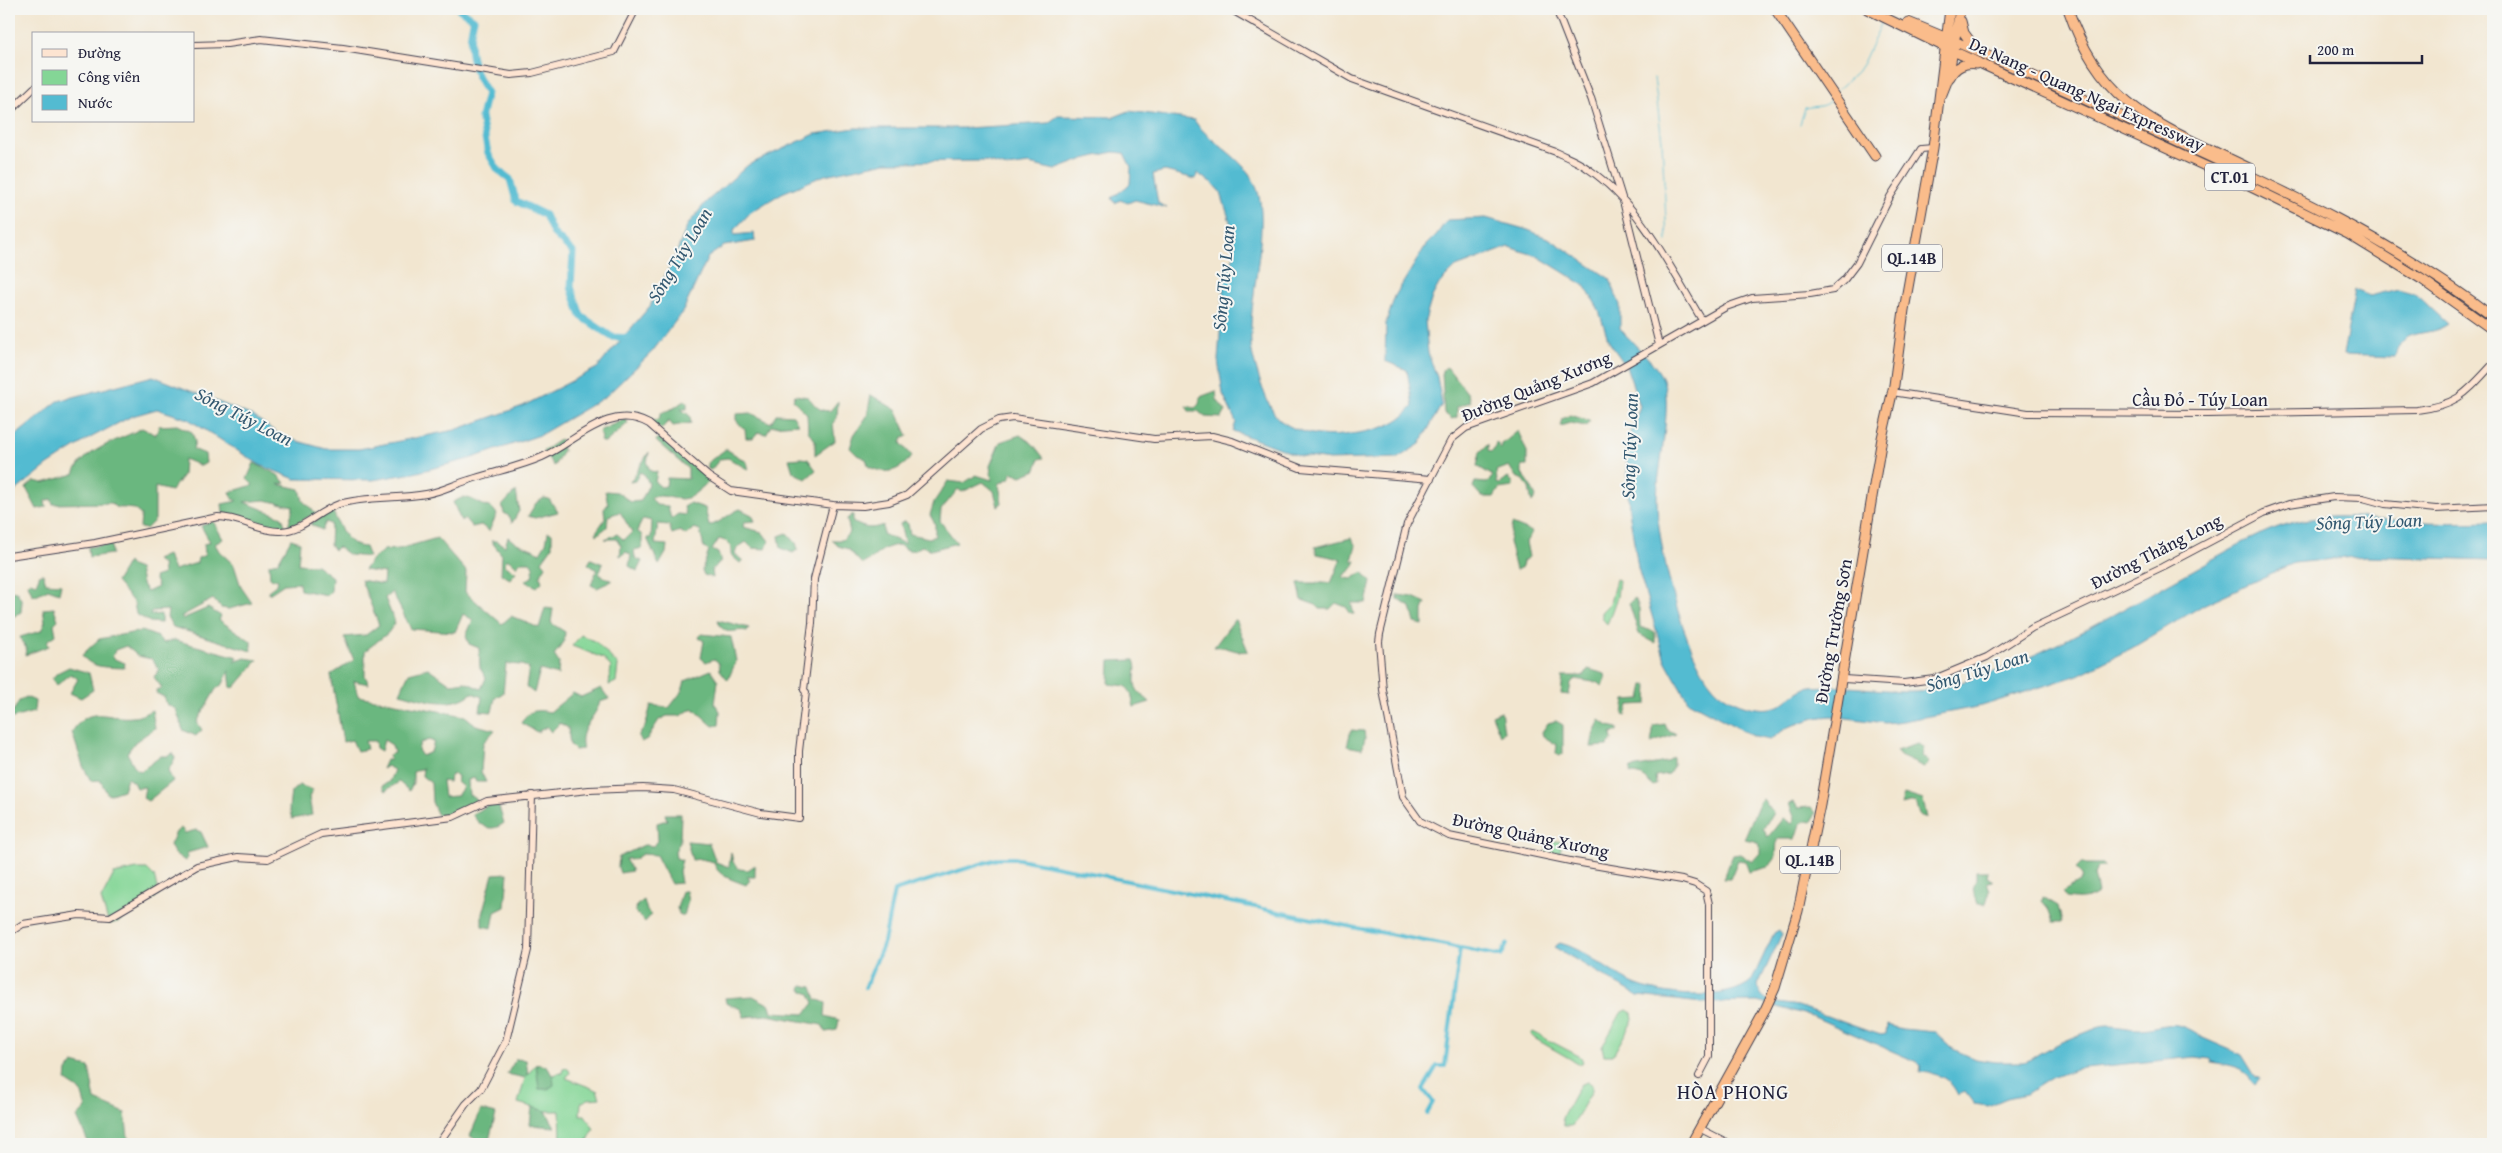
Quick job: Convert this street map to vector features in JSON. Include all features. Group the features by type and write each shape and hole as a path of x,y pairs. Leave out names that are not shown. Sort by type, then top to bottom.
{"highway":[{"path":"1775,9 1874,154"},
{"path":"1867,9 1880,10 1922,37 1936,49 1944,78 1968,63 2000,67"},
{"name":"Đường Trường Sơn","path":"1691,1144 1764,1012 1775,988 1806,878 1843,676 1852,613 1893,388 1904,310 1933,148 1949,44 1950,9"},
{"path":"1961,9 1961,25 1967,40 2000,67"},
{"name":"Đường Trường Sơn","path":"1949,44 1961,9"},
{"path":"2068,9 2078,36 2096,70 2134,108 2311,200 2351,225"},
{"path":"1892,18 1949,44"},
{"path":"1905,26 1949,44"},
{"name":"Da Nang - Quang Ngai Expressway","path":"1949,44 2254,177 2351,225 2428,271 2493,317"},
{"name":"Da Nang - Quang Ngai Expressway","path":"2000,67 2348,234 2423,280 2493,330"}],"street":[{"path":"195,45 227,44 261,39 343,48 511,75 532,73 614,52 636,9"},
{"path":"1230,9 1352,80 1556,152 1586,167 1623,201 1653,240 1702,320"},
{"path":"1556,9 1597,115"},
{"path":"9,112 32,90"},
{"path":"1591,98 1623,201 1659,345 1726,307 1752,298 1810,294 1833,290 1844,280 1856,263 1888,201 1921,149 1933,148"},
{"name":"Đường Quảng Xương","path":"1659,345 1593,383 1466,428 1451,440 1407,524 1379,642 1383,690 1404,797 1420,821 1449,836 1575,862 1682,880 1700,886 1708,894 1709,1056 1699,1076"},
{"name":"Cầu Đỏ - Túy Loan","path":"1893,388 2028,414 2208,414 2417,410 2447,405 2459,398 2493,364"},
{"path":"9,556 96,542 218,517 233,518 273,530 289,530 302,526 337,505 433,493 543,456 585,430 626,417 638,419 649,424 726,489 833,506 863,506 899,499 907,495 981,429 999,420 1013,418 1154,440 1212,436 1232,441 1300,468 1431,479"},
{"name":"Đường Thăng Long","path":"1843,676 1904,683 1934,679 1987,657 2032,628 2162,567 2264,513 2289,504 2334,497 2363,498 2385,504 2436,509 2493,506"},
{"path":"9,933 23,924 78,915 110,917 197,866 238,857 268,859 321,834 453,817 488,801 589,790 643,788 674,790 761,813 799,818 799,752 806,692 804,690 812,622 814,579 833,506"},
{"path":"438,1144 466,1104 482,1089 506,1041 528,943 532,795"},
{"path":"1699,1128 1730,1144"}],"green space":[{"path":"1447,367 1468,394 1470,402 1457,407 1457,417 1452,419 1444,413 1442,371"},
{"path":"1216,391 1217,400 1226,411 1222,418 1205,417 1198,411 1189,411 1186,406 1195,408 1199,404 1200,397"},
{"path":"795,395 808,397 818,407 826,411 830,411 838,401 837,418 833,423 835,441 815,455 815,440 808,431 807,414 793,400"},
{"path":"871,395 896,410 908,436 903,437 901,443 912,456 902,466 892,471 881,471 869,467 866,459 857,455 850,448 854,435 867,416"},
{"path":"685,400 687,402 687,409 681,409 690,416 691,423 673,426 669,421 661,429 638,414 639,412 653,421 659,419 661,413 674,408"},
{"path":"751,413 771,423 776,414 793,415 798,424 771,426 766,434 758,432 753,438 746,438 745,430 736,420 736,414"},
{"path":"1570,415 1590,421 1586,426 1570,423 1560,426 1562,419"},
{"path":"625,419 628,423 605,443 600,441 602,437 599,432 601,430"},
{"path":"177,425 192,432 195,441 193,449 205,454 206,463 201,466 184,459 183,475 171,491 155,487 155,520 146,529 140,528 141,515 134,509 115,507 111,503 53,504 51,499 45,501 46,507 37,509 26,488 34,481 43,483 74,474 85,458 104,446 142,428 156,435 159,426"},
{"path":"1518,431 1527,452 1527,466 1522,466 1522,474 1527,479 1536,497 1532,503 1529,488 1524,480 1516,477 1509,466 1496,471 1497,483 1500,484 1508,478 1513,482 1513,487 1499,489 1494,497 1482,497 1473,487 1475,482 1487,483 1493,476 1477,466 1480,452 1488,444 1490,452 1494,450 1496,442 1501,449 1502,444"},
{"path":"1020,435 1033,444 1044,458 1039,459 1036,470 1021,476 1012,472 1011,477 999,484 1002,503 998,506 994,491 983,482 962,492 958,489 941,510 940,521 957,543 931,550 922,546 910,550 899,545 892,546 862,564 848,549 838,546 832,540 842,540 850,532 847,519 853,514 853,522 867,528 883,525 883,534 905,544 900,524 905,521 908,524 910,534 929,538 935,536 935,524 930,515 934,502 948,481 964,483 976,475 992,480 990,466 1000,442"},
{"path":"659,436 710,481 687,498 678,499 656,496 651,498 656,505 668,506 671,519 678,514 686,515 684,507 690,503 705,508 709,526 740,509 752,515 755,521 744,522 743,527 762,532 769,541 766,549 752,548 746,542 737,548 735,554 743,561 740,563 731,555 731,548 728,542 719,539 712,550 718,553 721,562 712,569 713,578 704,575 702,570 709,551 704,548 700,530 694,528 686,535 680,531 672,534 669,525 658,524 655,544 667,545 666,553 659,565 647,538 651,538 652,521 643,519 637,531 642,535 642,548 634,550 635,558 642,561 637,571 629,566 631,555 626,552 620,556 621,546 617,539 605,539 617,534 624,540 632,532 620,512 608,516 607,527 597,535 596,532 605,519 604,509 608,504 605,491 617,492 631,502 641,501 649,484 645,475 640,472 635,481 630,482 649,452 647,463 650,471 657,472 655,482 661,487 666,486 667,478 688,479 688,469 656,441"},
{"path":"561,439 563,451 554,466 543,451"},
{"path":"726,449 747,462 749,470 728,458 720,459 711,470 708,469 707,463"},
{"path":"789,459 808,459 816,470 806,479 793,472"},
{"path":"254,463 278,475 285,483 278,484 300,489 303,501 316,513 289,527 293,506 265,500 244,502 282,517 286,528 223,513 222,504 237,501 233,499 230,492 253,485 247,479"},
{"path":"516,491 519,511 512,523 510,517 504,513 502,506"},
{"path":"464,497 492,508 497,514 489,531 481,525 472,527 465,519 461,521 453,502"},
{"path":"544,498 549,499 558,512 535,518 528,516 536,503"},
{"path":"332,510 344,534 353,543 365,547 369,557 349,555 338,547 334,550 330,545 331,524 326,522 322,530 310,524"},
{"path":"213,521 223,539 215,544 219,551 234,565 241,587 252,603 229,609 221,608 213,599 182,616 182,619 208,608 221,616 219,620 251,641 251,651 173,627 167,617 168,610 152,611 150,615 161,614 161,623 150,622 136,614 134,603 116,582 128,562 131,566 139,569 142,584 147,592 158,587 154,577 163,574 162,564 156,560 167,555 174,570 197,563 198,558 205,555 204,544 210,542 201,526"},
{"path":"1512,524 1532,532 1526,542 1529,557 1523,561 1522,567 1516,570 1509,542"},
{"path":"548,532 552,533 552,547 542,561 546,566 540,576 542,582 537,587 525,581 532,577 534,567 530,562 520,562 517,567 510,560 506,560 504,565 516,572 510,579 501,574 502,555 491,541 496,541 505,546 508,537 540,553 546,543"},
{"path":"787,533 796,543 798,549 793,553 781,548 779,536"},
{"path":"437,538 466,571 465,592 502,624 511,616 539,628 545,608 553,609 551,623 565,632 564,642 554,655 559,663 558,675 540,670 534,693 526,687 529,668 522,665 506,664 503,693 495,698 492,712 480,711 482,697 472,693 455,701 437,702 400,693 409,673 428,668 451,684 465,682 481,689 486,678 480,668 479,648 469,644 466,636 473,620 463,614 455,632 411,629 392,592 385,598 395,623 388,633 365,651 365,676 369,684 354,681 358,696 465,716 476,725 495,730 483,743 481,772 486,782 476,782 474,778 468,780 469,795 475,798 477,803 455,815 438,816 432,802 431,783 422,776 423,768 413,772 413,783 409,791 399,782 385,791 382,786 389,782 394,770 387,766 382,769 386,760 390,760 389,755 394,753 392,745 384,740 381,751 376,748 375,741 365,741 367,749 357,751 352,740 343,742 331,675 354,660 344,637 366,635 379,625 361,580 383,584 384,573 364,570 371,560 384,550 399,549","holes":["429,740 434,742 431,752 422,756 418,750 420,743","454,774 458,776 457,782 463,787 457,796 444,797 442,781 449,782 450,776"]},
{"path":"1351,538 1356,546 1352,560 1356,561 1352,569 1343,576 1352,579 1363,572 1371,582 1366,603 1351,603 1354,614 1351,614 1346,607 1336,603 1330,609 1320,609 1316,605 1302,600 1298,583 1331,583 1341,559 1317,554 1315,547"},
{"path":"291,539 300,542 298,564 316,565 332,577 331,591 327,595 300,590 299,583 284,584 269,594 268,591 277,584 278,580 270,578 269,564 278,562"},
{"path":"111,544 112,554 89,557 88,547"},
{"path":"591,559 603,564 599,574 612,581 597,588 591,585 597,570 588,564"},
{"path":"40,574 43,574 46,583 61,584 59,593 48,589 36,595 32,594 28,584 30,582 36,584"},
{"path":"1616,579 1619,580 1617,597 1607,625 1602,617 1602,611 1610,603"},
{"path":"9,592 17,592 22,601 21,612 11,618"},
{"path":"1398,595 1413,597 1426,603 1423,610 1423,625 1415,623 1411,607 1398,600"},
{"path":"1635,598 1639,608 1640,627 1655,632 1655,643 1639,634 1629,603"},
{"path":"54,608 58,620 54,624 56,635 47,641 49,646 25,655 26,648 20,637 41,631 45,622 43,609"},
{"path":"1235,619 1248,651 1243,652 1223,647 1214,647"},
{"path":"718,620 749,628 747,631 726,631 720,626"},
{"path":"142,631 158,637 163,643 174,640 238,657 234,662 245,658 258,660 235,687 231,688 229,671 223,684 216,689 197,722 202,730 196,736 183,730 176,709 167,705 164,697 156,693 157,690 162,688 154,677 159,670 152,659 138,656 126,646 115,650 112,658 125,663 124,668 95,665 86,660 82,655 99,639"},
{"path":"701,634 731,637 736,661 728,680 720,670 719,663 714,659 706,662 701,658 704,641 699,638"},
{"path":"581,635 596,642 618,665 616,682 609,685 611,667 603,658 572,646"},
{"path":"1134,660 1136,687 1150,702 1134,707 1131,693 1126,686 1109,684 1110,661"},
{"path":"69,667 89,673 93,690 81,698 70,693 78,679 71,674 57,685 52,679 57,673"},
{"path":"1588,669 1605,674 1606,680 1602,686 1599,683 1575,679 1571,683 1569,695 1561,694 1563,676 1584,676"},
{"path":"711,670 718,681 715,704 720,711 719,725 713,726 693,708 680,716 667,716 659,720 647,739 641,742 638,736 645,727 651,705 669,708 682,691 685,681"},
{"path":"1644,685 1648,685 1647,704 1629,705 1626,716 1623,715 1625,700 1641,699"},
{"path":"601,688 609,699 600,702 584,730 582,736 583,749 575,750 570,745 568,728 560,723 551,732 547,727 537,732 521,723 530,713 550,712 573,693 581,697"},
{"path":"26,697 35,701 34,712 9,719 9,710 14,710 19,701"},
{"path":"152,710 155,728 135,742 127,753 136,769 141,771 161,756 168,756 173,753 175,758 168,771 173,781 148,801 143,798 145,787 136,788 133,782 127,778 123,790 108,795 100,780 91,781 83,766 72,732 79,723 92,715 135,717"},
{"path":"1501,711 1504,732 1500,735 1492,715"},
{"path":"1600,720 1608,726 1618,728 1618,731 1611,734 1612,740 1607,746 1591,747 1594,732"},
{"path":"1556,721 1563,725 1563,754 1559,756 1556,753 1557,745 1543,736 1542,732 1548,723"},
{"path":"1665,724 1667,729 1676,734 1651,743 1654,726"},
{"path":"1351,730 1364,731 1365,738 1362,749 1347,746"},
{"path":"1918,744 1924,747 1922,756 1929,762 1924,767 1900,756 1896,751"},
{"path":"1673,757 1673,767 1669,774 1655,776 1656,785 1653,786 1642,776 1630,773 1631,768 1667,762"},
{"path":"299,785 313,790 309,797 312,815 292,819 289,808 291,792"},
{"path":"1904,794 1923,800 1927,818 1919,815 1915,802 1901,805"},
{"path":"1763,799 1773,813 1763,829 1768,837 1783,818 1792,824 1795,819 1789,804 1794,802 1798,808 1811,807 1816,813 1812,822 1805,821 1800,824 1795,839 1777,839 1776,856 1768,867 1749,872 1745,861 1738,860 1730,879 1723,879 1733,855 1740,854 1752,862 1760,853 1760,845 1755,841 1744,839 1760,801"},
{"path":"491,804 498,804 504,823 495,828 482,825 472,814"},
{"path":"665,814 681,814 680,841 675,851 676,858 682,860 679,871 681,883 671,884 656,855 642,854 635,859 625,859 632,871 620,873 618,867 619,857 644,845 653,846 658,841 657,823 667,820"},
{"path":"181,828 185,833 196,830 201,832 208,847 187,853 188,858 185,861 174,853 170,845 176,832"},
{"path":"1547,840 1562,842 1560,853 1546,851"},
{"path":"687,841 709,843 716,862 729,867 731,852 733,862 739,869 748,870 755,865 755,877 747,877 750,880 746,885 722,874 715,867 714,862 701,859 692,860"},
{"path":"2081,864 2103,864 2104,867 2097,867 2094,875 2098,893 2083,899 2066,898 2062,892 2080,882 2082,875 2076,869"},
{"path":"147,869 154,876 159,895 118,922 109,924 101,899 114,874"},
{"path":"1976,871 1988,871 1987,877 1993,881 1987,882 1990,891 1986,904 1978,904 1973,889"},
{"path":"508,873 505,907 495,912 492,928 482,926 482,914 493,874"},
{"path":"682,891 686,891 688,900 684,916 679,914 677,908"},
{"path":"2043,897 2058,906 2062,922 2053,922 2048,908 2042,901"},
{"path":"644,900 647,911 651,915 645,922 635,912 637,905"},
{"path":"802,985 812,987 816,999 826,1003 825,1016 839,1020 837,1030 826,1032 822,1025 767,1015 744,1017 741,1009 726,1003 725,998 753,996 770,1005 772,1012 805,1014 814,1003 810,994 801,990"},
{"path":"1627,1010 1632,1013 1633,1020 1613,1055 1604,1055 1602,1047 1621,1013"},
{"path":"1533,1032 1581,1057 1583,1062 1579,1064 1534,1038 1531,1035"},
{"path":"516,1059 526,1060 528,1075 525,1078 507,1074"},
{"path":"73,1063 89,1067 95,1100 125,1113 129,1144 89,1144 77,1117 86,1108 81,1091 66,1081 67,1071"},
{"path":"536,1064 540,1089 553,1077 552,1075 562,1073 563,1069 568,1068 570,1073 566,1078 597,1090 600,1098 588,1099 581,1103 580,1115 585,1115 594,1129 586,1144 561,1141 560,1111 546,1111 518,1103 525,1078"},
{"path":"536,1064 547,1066 553,1077 554,1085 548,1089 539,1089"},
{"path":"1587,1082 1592,1085 1592,1091 1572,1126 1564,1126 1562,1118 1580,1085"},
{"path":"532,1107 546,1111 555,1127 530,1125"},
{"path":"481,1110 496,1114 488,1144 475,1144 475,1139 470,1136"}],"water":[{"name":"Sông Túy Loan","path":"1129,111 1194,120 1201,129 1245,168 1252,178 1260,203 1261,237 1252,310 1251,349 1259,378 1271,409 1281,421 1305,432 1332,436 1368,431 1393,423 1413,406 1407,370 1385,361 1386,323 1395,296 1426,245 1447,220 1486,218 1528,230 1550,239 1610,279 1620,305 1620,328 1660,373 1666,392 1657,501 1662,544 1674,598 1692,650 1702,671 1719,692 1744,705 1754,708 1772,708 1780,705 1802,690 1811,687 1827,686 1909,691 1939,688 1973,679 2036,654 2067,639 2245,541 2298,521 2329,517 2359,517 2429,522 2493,522 2493,560 2365,556 2294,563 2205,604 2132,648 2078,675 1982,706 1886,723 1831,716 1814,718 1788,727 1769,740 1755,737 1688,701 1665,660 1638,568 1629,510 1626,446 1640,406 1626,366 1609,342 1598,308 1584,285 1537,256 1509,247 1456,267 1439,284 1432,297 1425,321 1428,353 1437,377 1442,404 1420,444 1398,458 1330,460 1300,456 1233,431 1236,422 1223,394 1218,360 1224,282 1235,253 1231,225 1221,193 1212,183 1197,173 1196,179 1165,171 1153,174 1158,203 1167,208 1135,200 1128,203 1120,200 1115,203 1112,198 1130,184 1131,167 1124,153 1113,152 1084,159 1055,170 1029,164 1007,167 985,161 886,162 825,175 782,193 751,212 734,230 734,235 754,233 755,241 724,246 708,257 683,311 652,352 605,397 540,435 469,459 414,473 373,480 295,479 260,465 188,419 157,409 132,416 90,438 48,465 9,496 9,441 58,401 153,376 253,416 283,437 326,449 359,449 455,430 523,406 597,368 650,306 676,254 687,226 706,202 748,165 815,134 855,128 966,128 1048,123 1058,116 1114,117"},
{"path":"2398,289 2416,294 2448,324 2432,331 2409,336 2398,347 2395,357 2343,355 2355,290 2370,296"},
{"path":"1779,930 1782,934 1758,985 1762,996 1779,1003 1798,1006 1881,1035 1886,1034 1887,1025 1902,1029 1935,1032 1953,1049 1975,1059 1996,1062 2023,1062 2054,1046 2097,1028 2112,1026 2139,1029 2177,1025 2188,1028 2203,1038 2242,1055 2255,1076 2260,1079 2255,1085 2245,1072 2212,1063 2211,1059 2195,1057 2075,1069 2051,1078 2026,1094 2007,1098 1988,1106 1974,1104 1965,1092 1958,1095 1951,1084 1938,1075 1920,1072 1921,1066 1917,1062 1812,1016 1757,1002 1702,1003 1638,996 1554,947 1560,943 1578,950 1621,977 1642,987 1675,994 1711,994 1727,992 1741,987 1752,980 1774,933"}],"waterway":[{"path":"459,9 474,19 470,48 477,75 487,93 481,117 488,153 498,170 510,179 516,201 545,215 553,233 573,252 571,287 581,316 612,337 634,338"},
{"path":"1887,14 1890,9"},
{"path":"1835,92 1857,72 1883,20"},
{"path":"1654,78 1662,141 1667,241"},
{"path":"1800,124 1805,108 1826,104 1832,98"},
{"path":"884,942 894,891 1000,858 1014,858 1106,876"},
{"path":"1108,877 1260,908"},
{"path":"1263,909 1377,932"},
{"path":"1379,932 1501,956 1507,944"},
{"path":"865,988 883,945"},
{"path":"1427,1113 1433,1102 1423,1089 1437,1066 1445,1066 1460,948"}],"district":[{"name":"HÒA PHONG","path":"1733,1091"}]}
